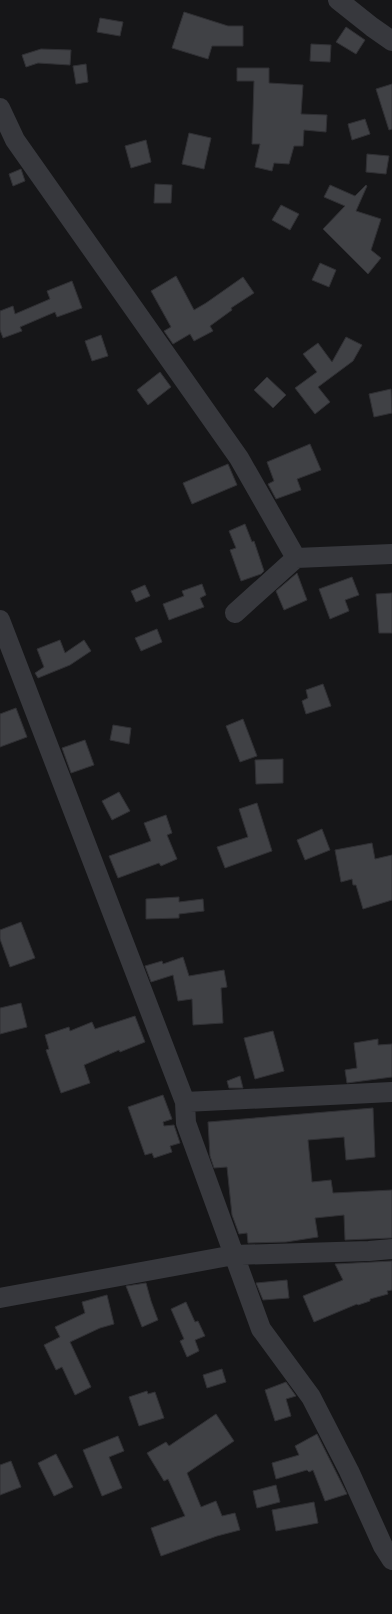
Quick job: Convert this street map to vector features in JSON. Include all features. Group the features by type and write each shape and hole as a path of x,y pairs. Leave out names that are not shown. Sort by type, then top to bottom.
{"street":[{"path":"338,0 392,41"},
{"path":"0,108 15,140 239,458 296,558"},
{"path":"235,613 296,558 392,554"},
{"path":"0,620 185,1102 186,1123 261,1329 312,1397 349,1471 383,1546 392,1560"},
{"path":"185,1102 392,1092"},
{"path":"0,1298 234,1255 368,1251 392,1248"}],"building":[{"path":"184,12 228,26 243,26 243,46 212,46 208,59 172,48"},
{"path":"100,18 123,22 120,36 97,32"},
{"path":"346,27 365,40 356,54 336,42"},
{"path":"311,44 331,45 330,62 310,61"},
{"path":"41,49 71,50 70,65 38,63 26,67 22,55"},
{"path":"86,64 88,82 76,84 73,66"},
{"path":"237,68 269,68 269,83 303,85 301,114 327,115 326,132 304,130 303,146 294,146 289,164 274,163 272,171 255,167 260,144 252,144 254,81 237,81"},
{"path":"392,84 392,129 389,130 376,89"},
{"path":"365,119 370,134 352,140 348,124"},
{"path":"189,133 211,138 204,169 182,164"},
{"path":"146,140 151,162 131,168 125,146"},
{"path":"367,154 389,156 386,174 366,172"},
{"path":"21,169 25,181 13,186 9,174"},
{"path":"155,184 172,185 171,203 154,203"},
{"path":"330,185 355,196 366,185 367,186 356,211 381,219 371,250 381,258 368,274 323,229 345,206 324,197"},
{"path":"281,205 299,214 290,230 272,220"},
{"path":"320,263 336,270 329,287 312,280"},
{"path":"176,276 194,310 243,277 254,293 231,308 232,310 210,326 213,331 194,341 190,334 173,344 164,331 171,327 151,291"},
{"path":"72,281 82,308 57,317 55,312 20,327 22,331 3,338 0,330 0,311 13,306 15,314 50,299 47,291"},
{"path":"101,335 108,356 92,361 85,341"},
{"path":"346,337 362,345 353,361 318,387 330,402 315,414 295,388 317,372 303,354 318,343 332,362"},
{"path":"160,372 171,387 148,405 137,390"},
{"path":"267,377 286,395 273,408 254,390"},
{"path":"391,389 392,413 374,417 369,394"},
{"path":"310,444 321,470 297,479 301,490 276,499 268,484 274,481 267,462"},
{"path":"228,464 237,485 192,504 183,483"},
{"path":"245,524 252,542 254,541 264,571 261,574 241,581 230,550 236,548 229,531"},
{"path":"297,573 307,600 284,610 276,591"},
{"path":"352,577 359,595 345,600 349,611 330,619 319,589"},
{"path":"202,584 206,595 200,598 204,607 169,620 163,604 184,596 182,591"},
{"path":"145,585 150,596 136,602 131,591"},
{"path":"392,593 392,633 379,633 376,594"},
{"path":"157,629 162,642 141,651 135,638"},
{"path":"60,640 65,653 84,640 91,651 70,665 38,678 35,673 44,667 37,649"},
{"path":"323,684 331,706 306,714 302,701 308,698 306,690"},
{"path":"16,708 27,737 0,747 0,714"},
{"path":"243,719 257,756 240,762 226,726"},
{"path":"113,725 131,728 129,744 110,740"},
{"path":"85,740 94,765 71,773 62,748"},
{"path":"283,759 283,783 256,784 255,760"},
{"path":"119,792 130,811 112,820 102,801"},
{"path":"257,803 272,851 225,868 217,847 248,837 239,809"},
{"path":"166,815 172,833 167,835 177,859 161,866 159,863 118,878 109,856 151,841 144,823"},
{"path":"322,829 330,850 305,860 297,840"},
{"path":"372,843 375,859 392,855 392,900 363,909 356,885 353,885 352,879 341,882 335,850"},
{"path":"179,897 179,902 203,899 204,911 179,914 179,918 146,919 146,899"},
{"path":"21,922 35,958 10,967 0,939 0,930"},
{"path":"183,957 189,976 224,970 227,987 221,988 223,1023 193,1025 192,999 178,1001 173,975 151,982 145,966 162,961 163,964"},
{"path":"21,1003 27,1027 0,1034 0,1008"},
{"path":"135,1016 145,1042 120,1052 119,1050 84,1065 90,1083 61,1093 46,1050 49,1049 45,1035 69,1027 70,1031 92,1022 95,1029"},
{"path":"273,1031 284,1071 255,1079 244,1038"},
{"path":"378,1039 378,1045 392,1044 392,1077 347,1083 345,1070 357,1068 354,1043"},
{"path":"240,1076 243,1088 229,1088 227,1081"},
{"path":"163,1095 172,1119 163,1122 164,1126 174,1125 180,1143 170,1146 172,1152 154,1158 152,1153 145,1155 128,1107"},
{"path":"373,1108 375,1157 346,1160 344,1137 308,1140 312,1182 331,1180 333,1193 392,1190 392,1238 345,1240 344,1215 315,1218 318,1237 286,1242 248,1243 247,1233 239,1234 232,1215 227,1167 214,1168 210,1156 208,1122"},
{"path":"392,1261 392,1290 387,1291 388,1294 370,1299 370,1301 357,1304 314,1322 303,1296 343,1280 335,1264"},
{"path":"287,1280 289,1298 263,1300 256,1283"},
{"path":"146,1283 158,1320 142,1327 126,1286"},
{"path":"107,1295 114,1324 100,1328 70,1342 91,1387 75,1395 62,1367 56,1370 44,1345 60,1337 55,1327 85,1313 82,1302"},
{"path":"186,1302 195,1322 198,1321 205,1336 195,1340 199,1351 187,1357 180,1341 184,1339 171,1309"},
{"path":"222,1369 226,1382 207,1388 203,1375"},
{"path":"286,1382 296,1396 286,1399 291,1416 275,1421 265,1390"},
{"path":"147,1391 148,1394 155,1392 164,1418 139,1426 129,1397"},
{"path":"216,1414 234,1441 187,1473 201,1507 216,1501 222,1516 235,1513 240,1530 217,1536 161,1556 151,1528 185,1516 168,1479 164,1481 147,1453 166,1442 169,1446"},
{"path":"317,1434 347,1494 325,1501 313,1470 309,1472 307,1470 276,1479 272,1463 299,1455 295,1446"},
{"path":"118,1436 124,1451 109,1457 122,1488 102,1496 83,1450"},
{"path":"56,1454 73,1487 54,1496 38,1463"},
{"path":"11,1461 21,1487 0,1495 0,1465"},
{"path":"276,1485 280,1502 257,1508 253,1491"},
{"path":"314,1502 318,1523 276,1531 272,1510"}]}
